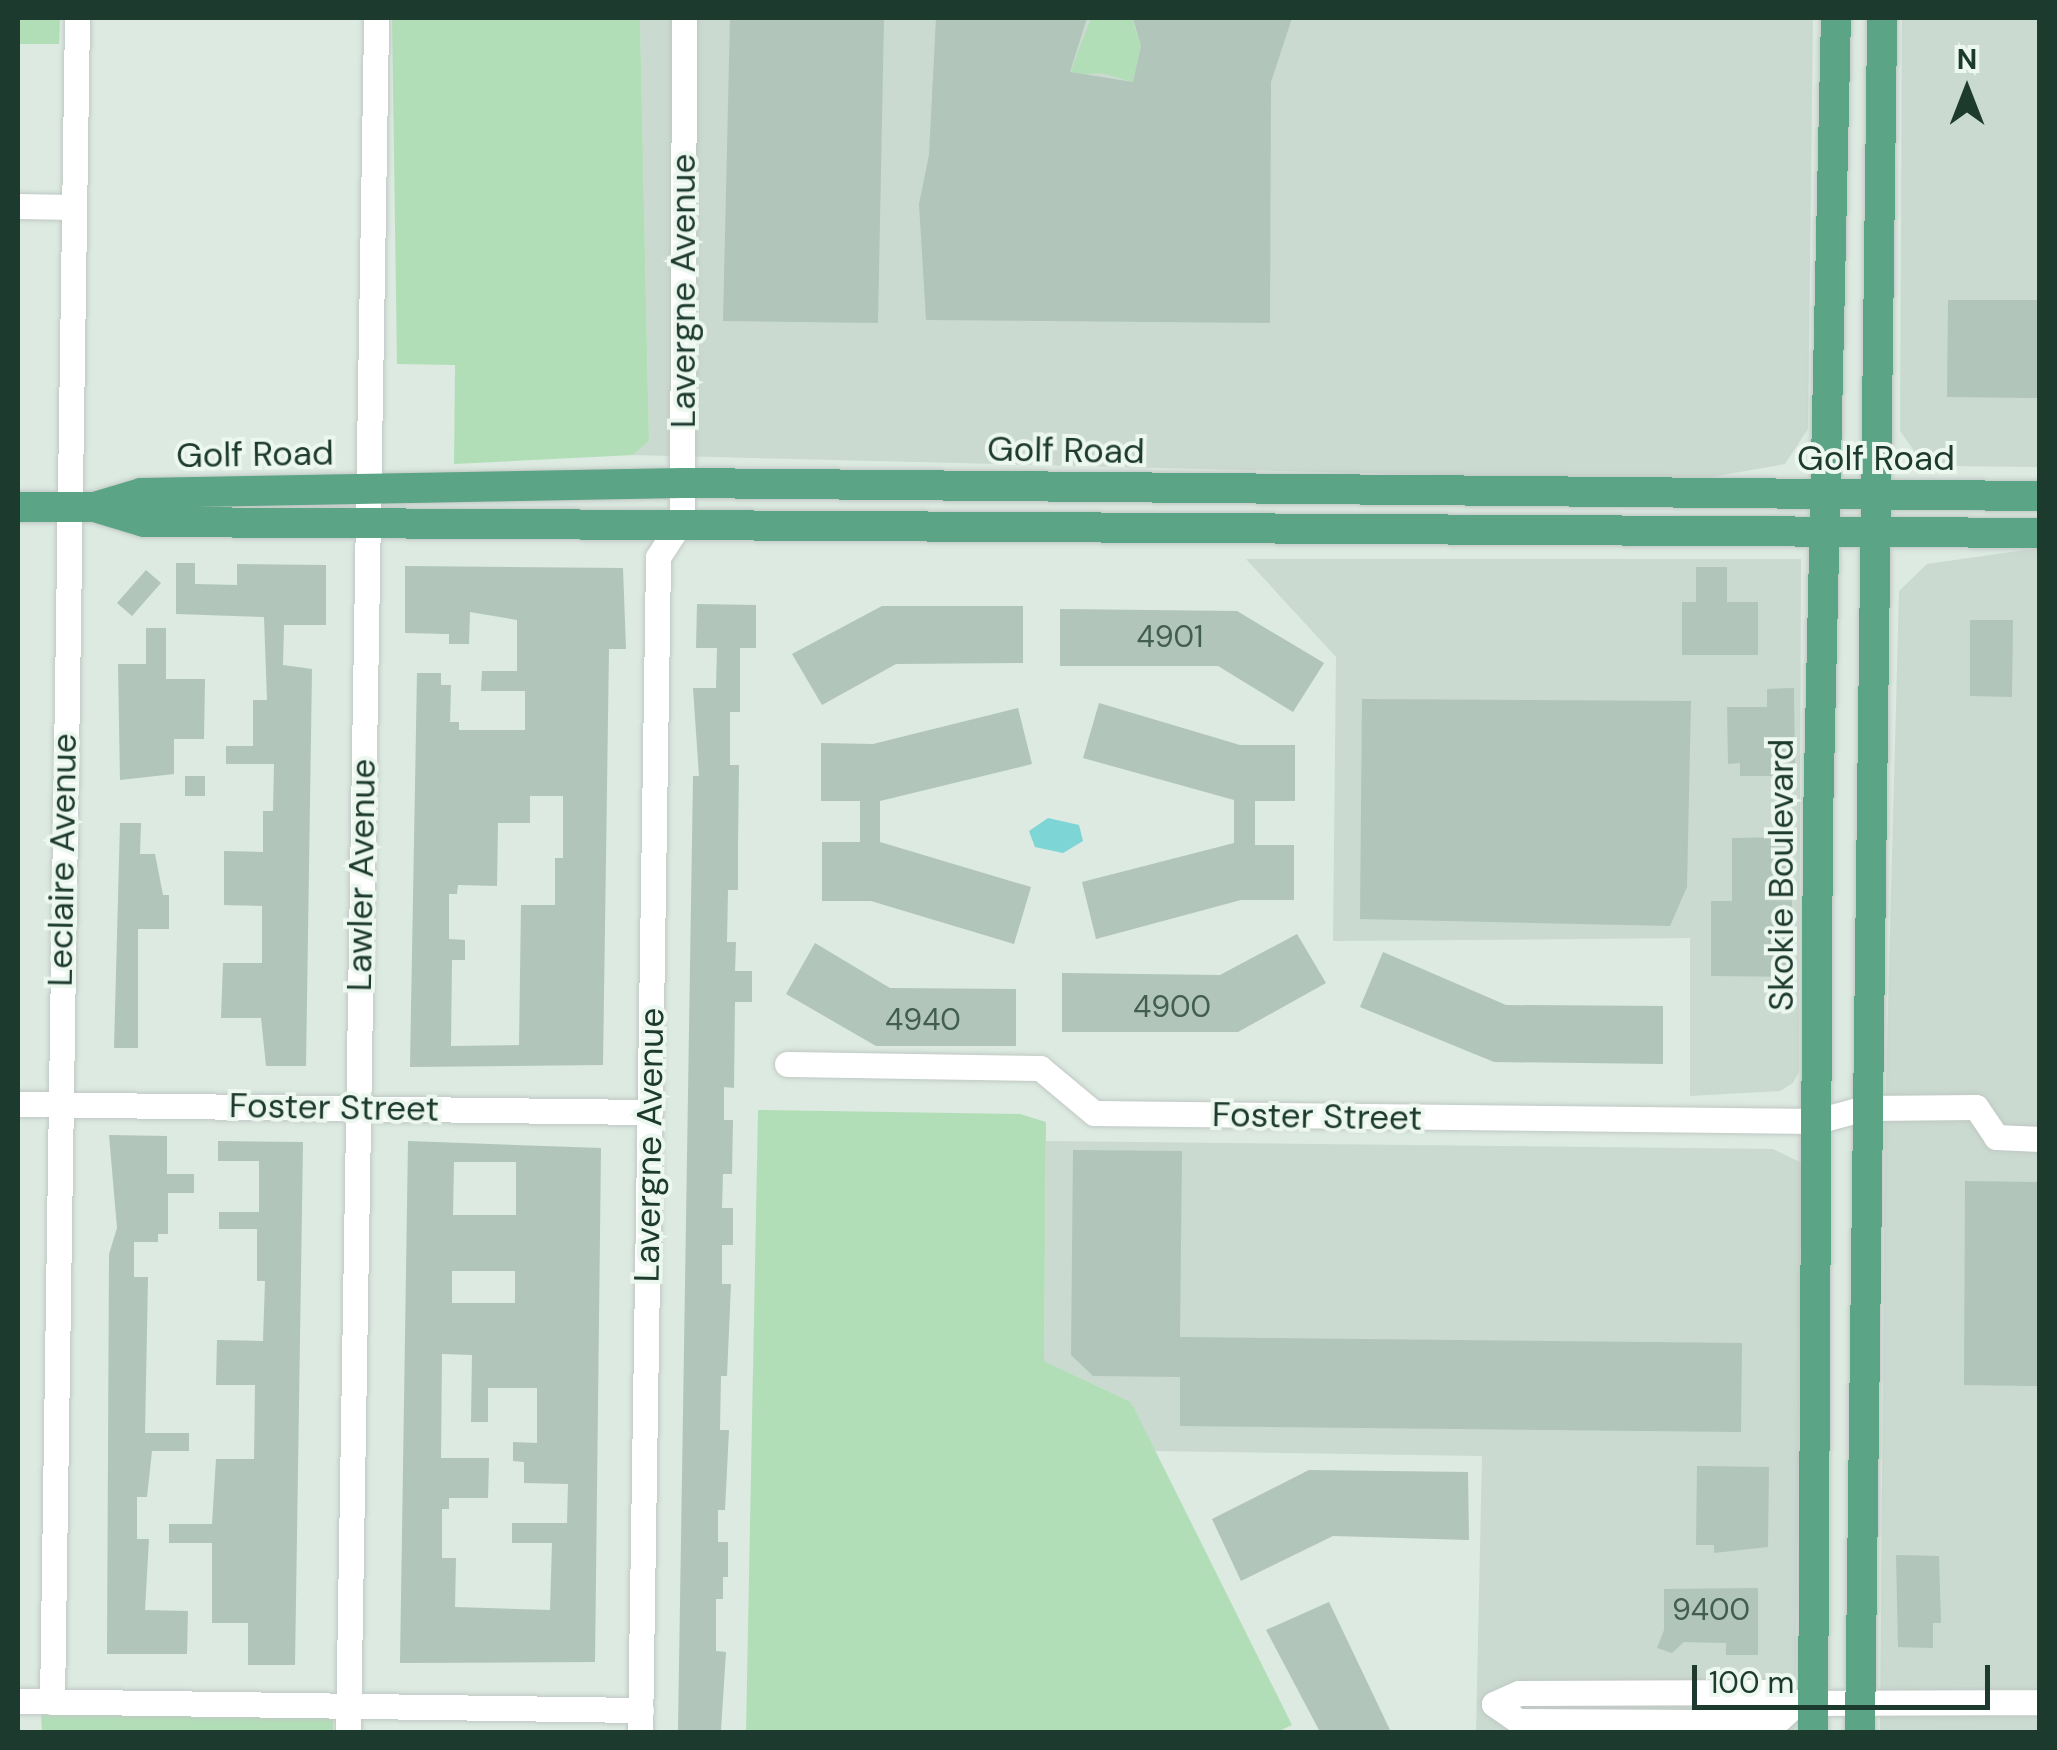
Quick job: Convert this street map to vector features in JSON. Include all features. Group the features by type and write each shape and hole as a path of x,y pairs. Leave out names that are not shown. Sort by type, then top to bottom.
{"main road":[{"name":"Skokie Boulevard","path":"1808,1713 1823,532 1836,18"},
{"path":"1860,1718 1882,18"},
{"name":"Golf Road","path":"18,507 82,507 141,493 682,483 2040,496"},
{"name":"Golf Road","path":"82,507 144,522 682,520 2040,533"}],"street":[{"name":"Leclaire Avenue","path":"52,1702 58,1104 82,507 74,207 77,18"},
{"name":"Lawler Avenue","path":"348,1732 376,18"},
{"name":"Lavergne Avenue","path":"682,520 684,18"},
{"path":"18,206 74,207"},
{"path":"626,521 658,557 682,520"},
{"name":"Lavergne Avenue","path":"640,1721 658,557"},
{"name":"Foster Street","path":"787,1064 1040,1068 1084,1110 1107,1114 1817,1121 1865,1108 1976,1108 1996,1137 2040,1139"},
{"name":"Foster Street","path":"18,1104 650,1112"},
{"path":"1808,1713 1774,1692 1520,1694 1494,1704 1518,1720 1776,1722 1808,1713 1860,1718 2040,1702"},
{"path":"18,1702 348,1705 640,1721"}],"shaded area":[{"path":"640,18 1813,18 1808,429 1785,464 1688,481 633,455 649,441"},
{"path":"1902,18 2039,18 2039,467 1947,466 1917,455 1900,431"},
{"path":"2039,548 2039,1732 1880,1732 1885,1123 1899,591 1927,564"},
{"path":"1246,559 1801,559 1799,1072 1793,1083 1780,1091 1690,1096 1690,938 1333,941 1336,657"},
{"path":"1046,1141 1773,1149 1802,1163 1795,1732 1476,1732 1482,1456 1155,1451 1131,1402 1044,1361"}],"green space":[{"path":"18,18 60,18 59,44 18,44"},
{"path":"392,18 640,18 649,441 633,455 454,464 455,365 397,364"},
{"path":"1091,18 1132,18 1141,46 1133,82 1101,73 1069,76"},
{"path":"758,1110 1020,1114 1046,1122 1044,1361 1131,1402 1292,1725 1277,1732 746,1732"},
{"path":"41,1712 333,1718 333,1732 42,1732"}],"water":[{"path":"1048,818 1079,825 1083,841 1063,853 1035,847 1029,831"}],"building":[{"path":"730,18 884,18 878,323 723,321"},
{"path":"936,18 1087,18 1070,72 1133,82 1141,46 1133,18 1292,18 1271,82 1270,323 926,320 919,204 929,155"},
{"path":"1948,300 2040,300 2040,398 1947,397"},
{"path":"176,563 195,563 195,584 237,585 237,564 326,565 326,625 284,625 283,665 312,669 306,1066 266,1066 261,1018 221,1018 223,963 262,963 262,906 224,905 224,851 263,852 263,811 273,811 274,764 226,764 226,746 253,746 253,700 267,700 264,617 176,614"},
{"path":"405,566 623,568 626,649 609,649 603,1065 410,1067 417,673 441,673 441,685 451,685 450,722 459,722 459,730 525,730 525,691 481,691 482,671 517,671 517,620 470,612 469,644 449,644 449,634 405,633","holes":["530,796 563,796 563,858 555,858 555,905 521,905 519,1045 451,1046 452,960 465,960 465,940 449,939 449,894 457,894 458,885 497,886 498,823 530,823"]},
{"path":"1696,567 1727,567 1727,602 1758,602 1758,655 1682,655 1682,602 1696,602"},
{"path":"146,570 161,583 132,616 117,603"},
{"path":"697,604 756,605 756,648 740,648 740,712 730,712 730,765 739,765 738,890 728,890 727,942 736,942 735,971 752,971 752,1002 735,1002 734,1088 724,1087 724,1120 733,1120 732,1174 723,1174 722,1208 733,1208 733,1245 722,1245 722,1284 731,1284 727,1376 721,1376 720,1430 729,1430 725,1510 718,1510 718,1542 728,1542 728,1577 723,1577 723,1599 716,1599 716,1651 726,1652 721,1730 678,1730 693,776 699,776 693,688 716,688 717,648 696,648"},
{"path":"882,606 1023,606 1023,663 896,664 822,705 792,654"},
{"path":"1060,609 1237,611 1324,663 1293,712 1218,666 1060,666"},
{"path":"1970,620 2013,620 2012,697 1970,696"},
{"path":"146,628 166,628 166,679 205,679 204,739 174,739 174,774 120,780 118,664 146,664"},
{"path":"1794,688 1795,776 1740,776 1740,763 1728,764 1727,707 1767,707 1767,689"},
{"path":"1362,699 1691,701 1687,887 1670,926 1360,919"},
{"path":"1099,703 1240,745 1295,745 1295,801 1255,801 1255,845 1294,845 1294,900 1241,900 1096,939 1082,882 1234,843 1234,800 1083,758"},
{"path":"1018,708 1032,764 880,801 880,842 1031,887 1014,944 871,901 822,901 822,842 860,842 860,801 821,801 821,743 873,744"},
{"path":"185,776 205,776 205,796 185,796"},
{"path":"120,823 141,823 140,854 155,854 163,895 169,895 169,929 138,929 138,1048 114,1048"},
{"path":"1792,837 1792,977 1711,976 1711,901 1732,901 1732,838"},
{"path":"1297,934 1326,983 1238,1032 1062,1032 1062,973 1220,975"},
{"path":"815,943 890,988 1016,989 1016,1046 876,1046 786,994"},
{"path":"1383,952 1506,1005 1663,1006 1663,1064 1494,1062 1360,1007"},
{"path":"109,1135 167,1136 167,1174 194,1174 194,1193 168,1193 168,1234 158,1234 158,1242 134,1242 134,1277 148,1277 145,1433 189,1433 189,1451 152,1451 147,1497 137,1497 137,1539 149,1539 145,1610 188,1611 187,1654 107,1654 109,1254 117,1228"},
{"path":"218,1141 303,1142 295,1665 248,1665 248,1623 212,1623 212,1543 169,1543 169,1524 212,1524 216,1459 254,1459 255,1385 216,1385 217,1340 263,1341 265,1281 257,1281 257,1229 219,1229 219,1212 259,1212 259,1161 218,1161"},
{"path":"408,1141 601,1148 595,1662 400,1663","holes":["454,1162 516,1162 516,1215 453,1215","452,1271 515,1271 515,1303 452,1303","442,1354 472,1355 471,1422 488,1422 488,1388 537,1388 537,1443 513,1442 513,1461 524,1462 524,1483 568,1484 567,1523 512,1523 512,1543 552,1543 550,1610 455,1607 456,1558 442,1558 442,1509 449,1509 449,1498 488,1498 489,1458 441,1458"]},
{"path":"1073,1150 1182,1151 1180,1337 1742,1343 1741,1432 1180,1426 1180,1377 1093,1376 1071,1355"},
{"path":"1965,1181 2040,1182 2040,1386 1964,1385"},
{"path":"1697,1466 1769,1467 1768,1547 1714,1553 1714,1545 1696,1545"},
{"path":"1309,1470 1468,1472 1469,1540 1333,1536 1241,1581 1212,1519"},
{"path":"1896,1555 1939,1556 1941,1623 1933,1623 1933,1648 1898,1647"},
{"path":"1758,1588 1758,1655 1726,1655 1726,1643 1684,1642 1672,1653 1657,1648 1664,1630 1664,1589"},
{"path":"1329,1602 1391,1732 1320,1732 1266,1630"}]}
